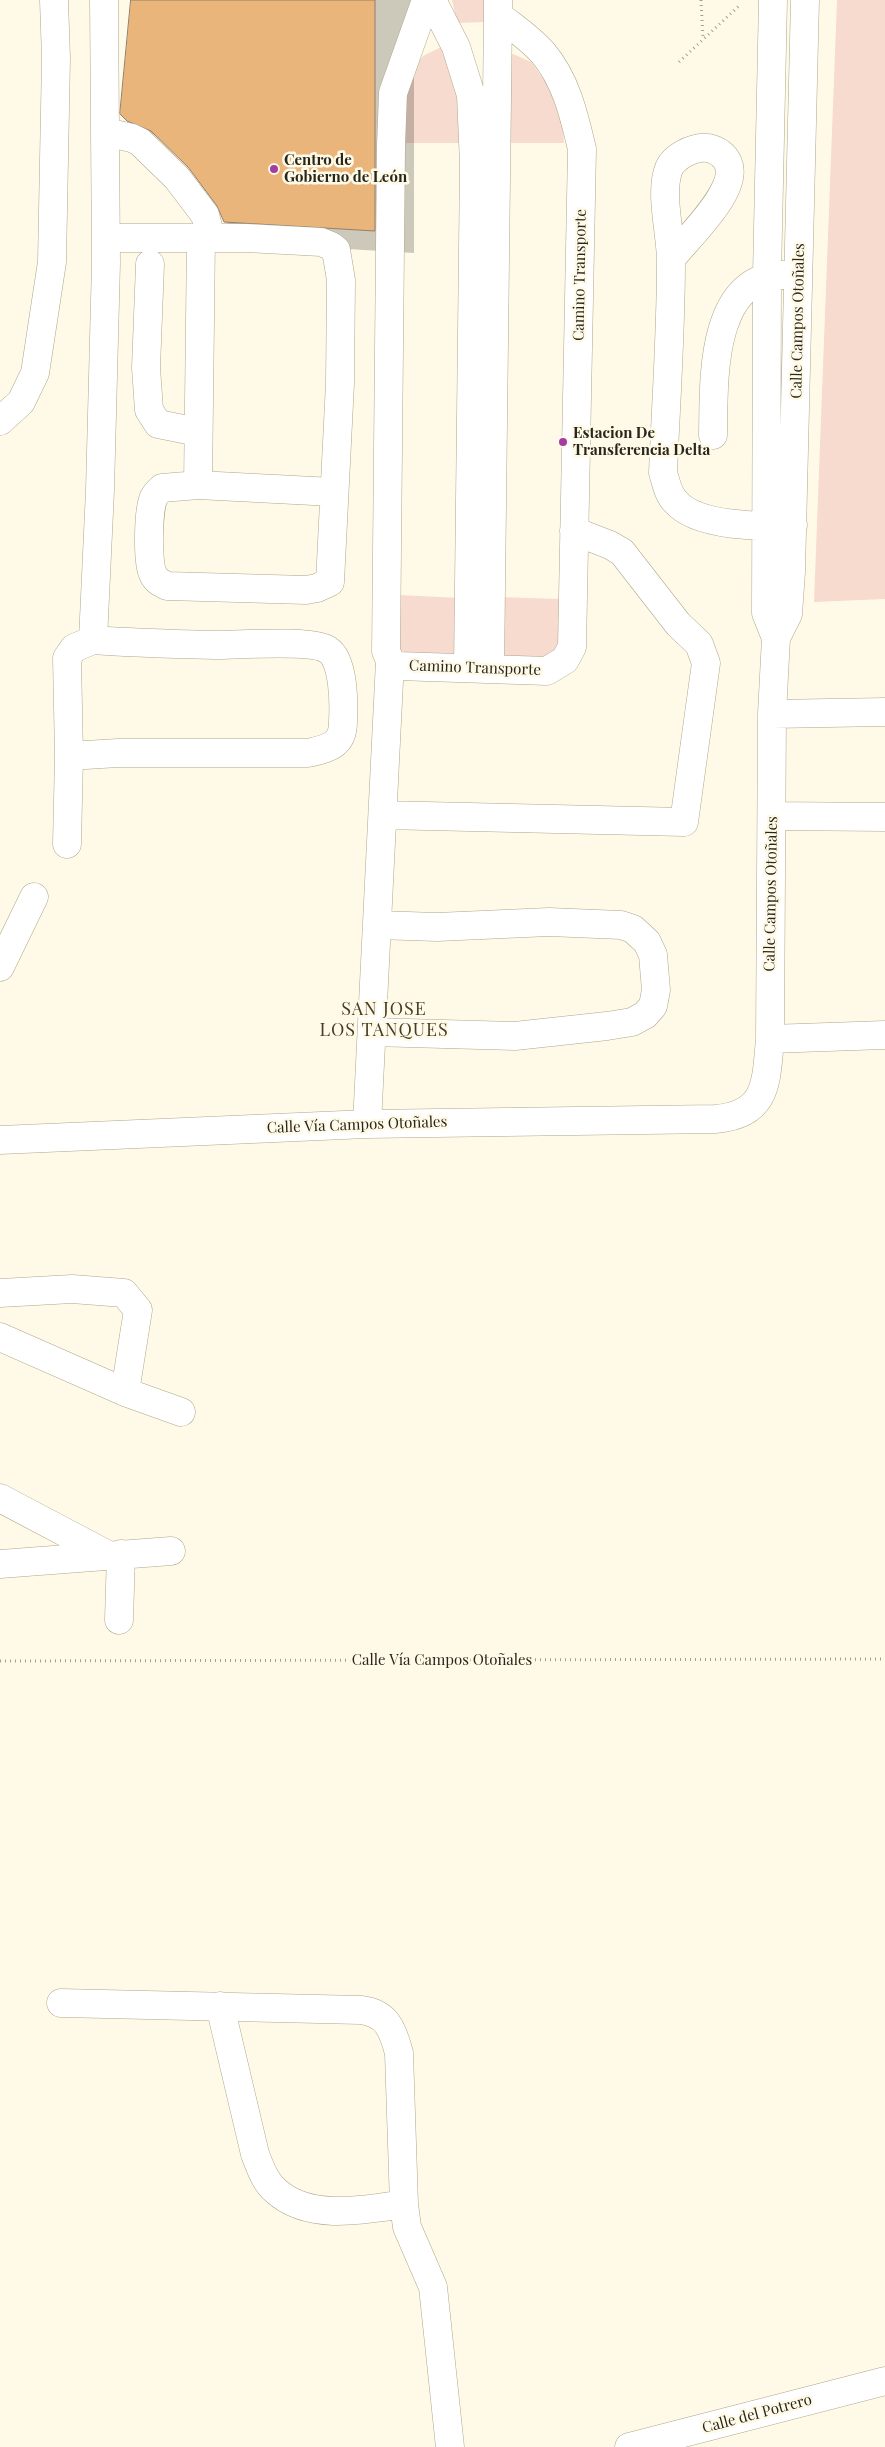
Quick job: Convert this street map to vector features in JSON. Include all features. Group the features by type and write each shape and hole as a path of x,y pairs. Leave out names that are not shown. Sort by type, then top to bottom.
{"street":[{"path":"0,421 21,402 35,373 52,262 56,58 54,0"},
{"path":"93,640 100,490 106,238 104,0"},
{"name":"Camino Transporte","path":"426,0 393,93 390,146 385,632 386,651 390,661 397,666 547,671 565,660 572,647 582,149 570,98 544,54 498,8"},
{"path":"432,0 456,47 471,96 474,164 479,669"},
{"name":"Calle Campos Otoñales","path":"773,0 768,275 766,613 776,638"},
{"name":"Calle Campos Otoñales","path":"715,1119 742,1115 752,1107 760,1096 766,1076 770,1039 772,714 776,638 788,614 793,525 805,0"},
{"path":"479,669 498,8"},
{"path":"406,54 428,46 441,44 496,51"},
{"path":"105,132 132,138 140,142 177,178 205,216 206,238 198,432 198,485"},
{"path":"106,238 206,238 321,242 336,250 340,280 340,364 333,492 332,577 326,584 306,590 167,586 157,581 152,573 150,562 154,497 162,488 198,485 333,492"},
{"path":"671,260 663,473 667,487 674,501 700,516 766,527 793,525"},
{"path":"150,264 146,368 149,410 158,424 198,432"},
{"path":"713,435 714,393 724,318 739,295 754,282 768,275 799,274"},
{"path":"383,815 684,822 706,662 700,644 673,618 622,552 610,545 574,531"},
{"path":"67,844 69,756 67,658 74,648 93,640 216,645 318,645 334,654 339,668 343,728 341,737 333,746 308,753 118,753 69,756"},
{"path":"366,1124 378,925 390,661"},
{"path":"772,714 885,712"},
{"path":"772,816 885,817"},
{"path":"0,967 34,897"},
{"path":"372,1032 515,1036 607,1026 632,1022 645,1015 653,1006 656,990 653,955 648,942 633,929 621,925 550,922 437,927 378,925"},
{"path":"770,1039 885,1034"},
{"name":"Calle Vía Campos Otoñales","path":"0,1140 366,1124 715,1119"},
{"path":"0,1293 72,1289 124,1293 138,1310 125,1392"},
{"path":"0,1337 125,1392 181,1412"},
{"path":"0,1498 114,1554"},
{"path":"37,1562 50,1523"},
{"path":"0,1564 171,1551"},
{"path":"114,1554 119,1620"},
{"path":"61,2003 361,2010 373,2011 383,2017 395,2038 399,2053 404,2204 407,2227 434,2287 450,2447"},
{"path":"220,2006 253,2147 263,2174 275,2191 294,2203 343,2211 404,2204"},
{"name":"Calle del Potrero","path":"630,2447 885,2380"}],"path":[{"path":"701,0 703,39"},
{"path":"678,62 740,5"},
{"name":"Calle Vía Campos Otoñales","path":"0,1661 885,1659"}],"shaded area":[{"path":"452,0 486,0 485,22 457,23"},
{"path":"837,0 885,0 885,599 814,602"},
{"path":"441,47 453,49 465,143 401,143 409,72 423,56"},
{"path":"504,54 513,54 531,62 547,84 562,115 564,143 503,143"},
{"path":"399,595 460,598 457,655 427,658 399,650"},
{"path":"499,597 559,599 560,648 537,661 497,655"}],"building":[{"name":"Centro de Gobierno de León","path":"131,0 375,0 375,231 224,222 217,206 188,167 151,131 127,121 120,114"}],"place":[{"name":"Centro de Gobierno de León","path":"274,169"},
{"name":"Estacion De Transferencia Delta","path":"563,442"}],"district":[{"name":"SAN JOSE LOS TANQUES","path":"384,1019"}]}
